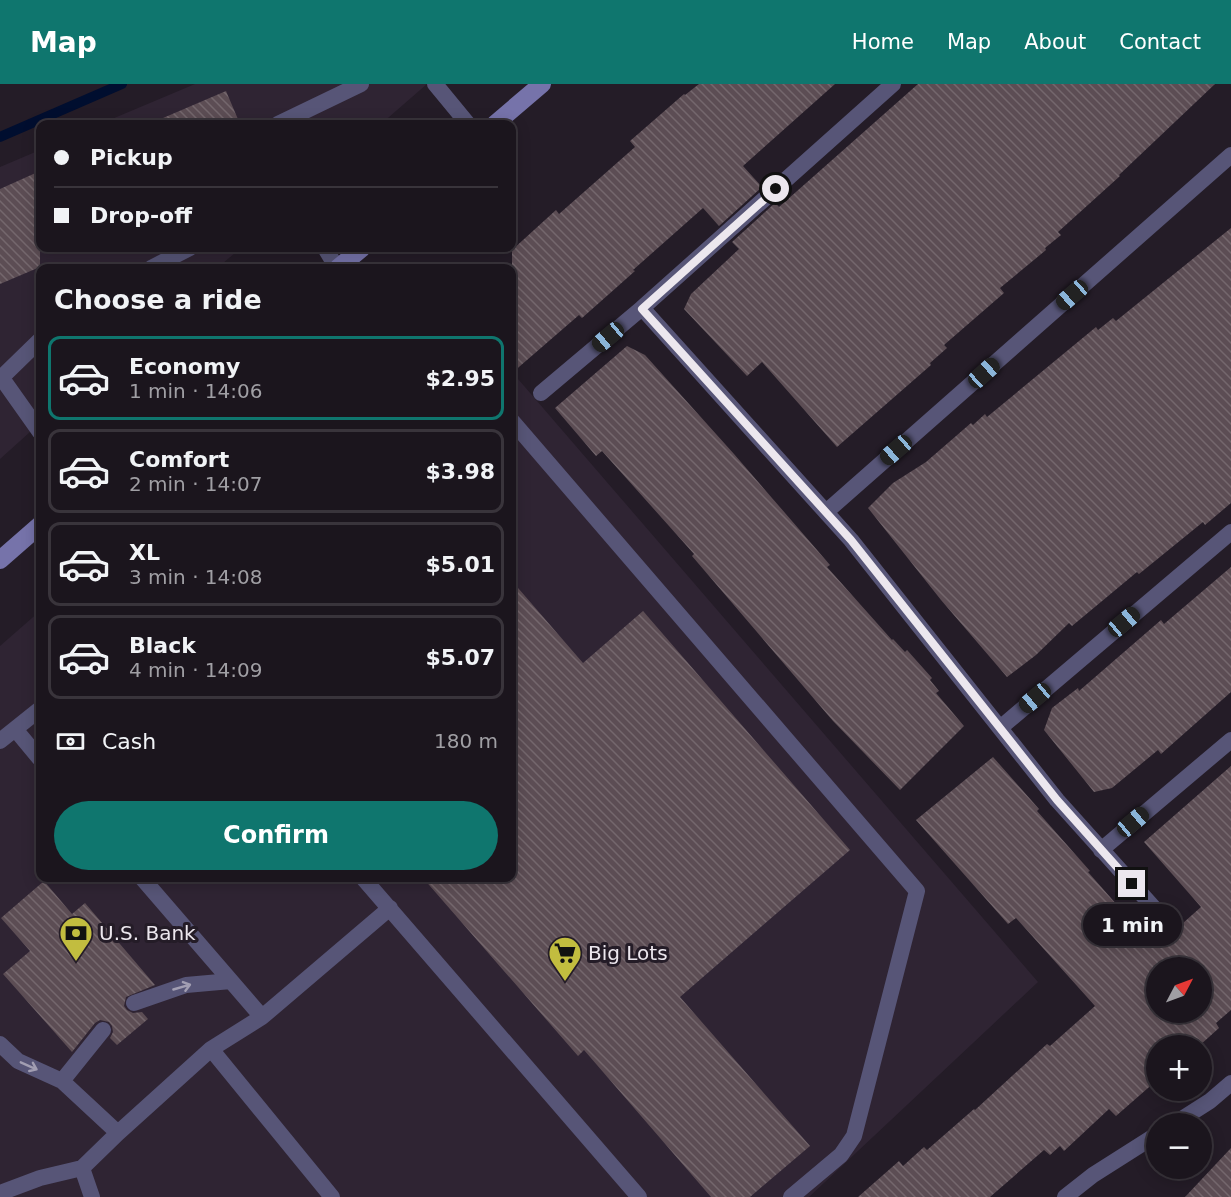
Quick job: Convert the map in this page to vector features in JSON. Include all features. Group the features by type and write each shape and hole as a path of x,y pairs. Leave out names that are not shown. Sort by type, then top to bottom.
{"street":[{"path":"500,120 542,84"},
{"path":"343,264 357,252"},
{"path":"0,560 36,528"}],"lane":[{"path":"286,120 361,84"},
{"path":"435,84 465,120"},
{"path":"541,393 642,309 893,84"},
{"path":"826,512 1231,155"},
{"path":"159,264 182,252"},
{"path":"642,309 858,549 1057,800 1163,918"},
{"path":"36,344 1,378 36,426"},
{"path":"516,426 917,891 854,1136 841,1155 791,1197"},
{"path":"1000,728 1231,532"},
{"path":"0,741 36,712"},
{"path":"15,729 36,754"},
{"path":"1101,850 1231,740"},
{"path":"145,882 262,1017"},
{"path":"367,882 639,1197"},
{"path":"0,1193 40,1178 82,1168 211,1050 262,1017 390,908"},
{"path":"134,1003 186,985 231,981"},
{"path":"62,1081 103,1029"},
{"path":"0,1044 18,1061 62,1081 118,1133"},
{"path":"211,1050 332,1197"},
{"path":"1191,1113 1231,1083"},
{"path":"1065,1197 1093,1175 1146,1141"},
{"path":"82,1168 92,1197"}],"shaded area":[{"path":"195,84 427,84 386,120 110,120"},
{"path":"36,152 36,252 236,252 222,264 36,264 36,427 0,459 0,167"},
{"path":"516,377 1038,982 809,1197 0,1197 0,646 36,614 36,882 516,882"}],"building":[{"path":"699,84 835,84 743,166 762,187 719,226 703,208 582,318 579,315 516,370 516,264 512,264 512,252 516,252 516,246 556,210 559,214 635,147 630,141"},
{"path":"918,84 1215,84 1058,232 1061,235 1045,248 1046,250 1000,288 1004,293 944,345 947,348 930,363 931,365 837,447 762,362 747,376 684,309 691,294 739,249 732,242 775,203 779,207"},
{"path":"226,91 238,120 158,120"},
{"path":"36,173 36,252 40,252 40,264 36,264 36,269 0,284 0,189"},
{"path":"1231,228 1231,503 1205,525 1203,522 1139,574 1137,572 1072,626 1069,623 1036,655 1007,677 941,600 868,508 893,483 926,462 971,423 973,425 985,414 987,417 1096,327 1098,330 1113,318 1116,321"},
{"path":"627,346 645,355 734,454 830,565 827,567 892,640 905,652 907,650 932,678 930,680 939,691 936,693 964,726 900,790 833,721 692,556 694,554 602,451 596,456 555,408"},
{"path":"1231,567 1231,692 1161,754 1158,750 1112,788 1094,792 1044,730 1052,708 1078,688 1079,691 1161,620 1164,624"},
{"path":"516,586 583,663 643,611 850,850 680,997 810,1146 750,1197 711,1197 584,1050 578,1056 426,882 516,882"},
{"path":"993,757 1039,809 1037,811 1090,871 1088,872 1155,948 1201,907 1144,842 1231,766 1231,1010 1216,1023 1219,1028 1211,1035 1146,1035 1146,1090 1116,1116 1109,1109 1064,1151 1060,1146 1050,1155 1044,1150 990,1197 858,1197 899,1161 903,1166 924,1147 927,1150 1047,1044 1050,1046 1095,1006 1016,918 1008,924 916,820"},
{"name":"U.S. Bank","path":"43,882 72,914 85,903 155,985 126,997 124,1006 133,1013 142,1012 148,1019 117,1045 110,1038 113,1032 112,1026 109,1022 100,1020 72,1052 3,974 30,951 1,918"},
{"path":"1231,1148 1231,1197 1185,1197 1202,1179 1212,1179 1212,1168"}],"waterway":[{"path":"39,120 122,84"},
{"path":"0,137 36,121"}],"place":[{"name":"U.S. Bank","path":"76,962"},
{"name":"Big Lots","path":"565,982"}],"route":[{"path":"776,189 642,309 851,540 1057,800 1132,884"}]}
